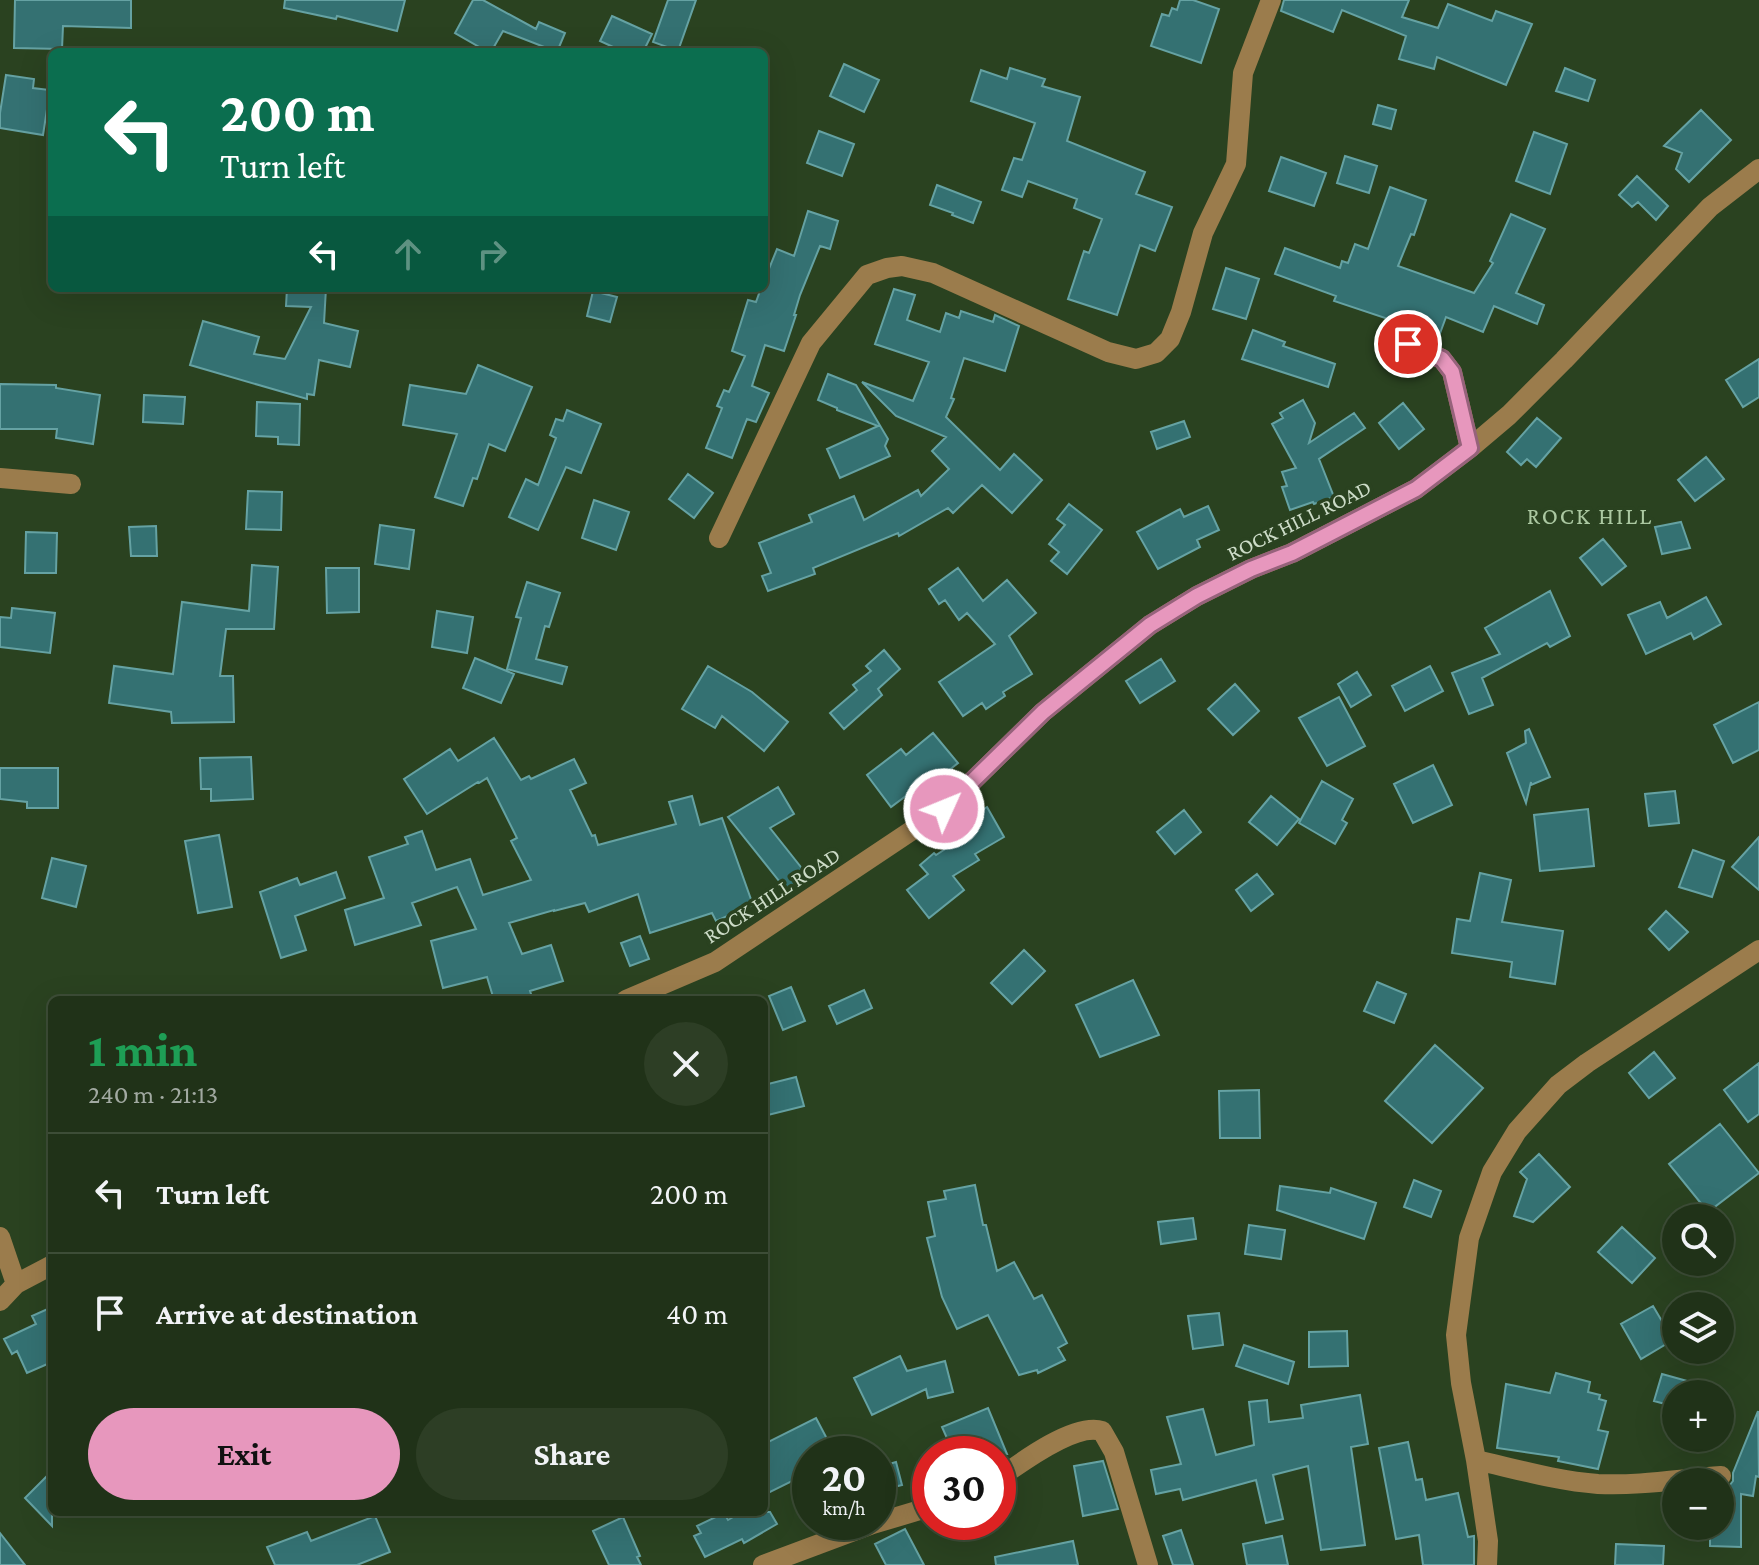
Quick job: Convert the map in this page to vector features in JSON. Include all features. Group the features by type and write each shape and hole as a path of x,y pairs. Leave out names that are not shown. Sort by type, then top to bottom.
{"street":[{"path":"719,538 811,343 867,275 902,266 933,273 1108,352 1136,359 1156,353 1170,339 1181,312 1203,233 1236,164 1243,73 1271,0"},
{"name":"ROCK HILL ROAD","path":"635,996 715,962 944,809 1043,712 1150,625 1197,596 1305,547 1416,489 1509,415 1710,207 1759,169"},
{"path":"1392,338 1442,359 1452,372 1470,448"},
{"path":"0,478 71,484"},
{"path":"1487,1565 1488,1541 1461,1383 1456,1335 1469,1238 1492,1172 1517,1131 1558,1085 1759,950"},
{"path":"0,1237 16,1284"},
{"path":"0,1301 16,1284 48,1267"},
{"path":"1016,1466 1037,1451 1073,1435 1091,1429 1102,1431 1114,1452 1148,1565"},
{"path":"1476,1460 1596,1484 1662,1483"},
{"path":"763,1565 912,1512"}],"building":[{"path":"15,0 131,0 131,28 63,26 62,48 14,48"},
{"path":"285,0 405,0 397,31 337,16 336,19 284,8"},
{"path":"473,0 483,0 536,29 539,22 565,33 559,48 547,48 503,31 493,48 481,48 455,33"},
{"path":"668,0 696,0 679,48 653,42"},
{"path":"1180,0 1193,0 1219,9 1201,63 1151,46 1162,14 1169,16 1172,8 1177,10"},
{"path":"1284,0 1409,0 1402,17 1438,28 1448,4 1492,21 1496,11 1532,24 1506,85 1437,57 1434,69 1399,59 1406,36 1342,10 1333,32 1281,11"},
{"path":"612,16 652,34 645,48 615,48 600,41"},
{"path":"844,64 879,80 864,112 830,96"},
{"path":"1010,68 1045,79 1042,86 1080,97 1067,141 1145,172 1136,194 1172,207 1155,251 1140,245 1117,315 1068,299 1084,251 1089,253 1102,219 1074,208 1077,199 1028,181 1022,197 1002,190 1014,158 1022,160 1035,123 971,101 981,70 1007,79"},
{"path":"1565,68 1595,80 1588,101 1556,91"},
{"path":"6,75 34,79 33,88 48,90 43,135 0,128"},
{"path":"1378,105 1396,110 1391,129 1373,124"},
{"path":"1701,110 1731,140 1689,182 1676,169 1682,153 1664,146"},
{"path":"819,131 854,144 842,176 807,163"},
{"path":"1534,132 1567,144 1550,194 1516,181"},
{"path":"1345,156 1377,166 1369,193 1337,183"},
{"path":"1281,157 1326,173 1314,206 1269,191"},
{"path":"1637,176 1668,206 1656,220 1638,202 1632,207 1619,195"},
{"path":"937,185 981,202 973,223 930,205"},
{"path":"1390,187 1426,200 1414,235 1411,234 1398,266 1474,293 1493,263 1490,261 1511,214 1545,229 1516,293 1544,305 1537,324 1494,306 1483,332 1446,317 1439,336 1334,301 1336,296 1275,274 1285,248 1340,268 1342,261 1348,263 1355,244 1368,249"},
{"path":"808,211 838,221 830,249 820,246 800,295 784,351 765,345 752,386 769,393 756,422 747,419 732,458 706,448 722,408 717,406 724,390 729,392 745,356 732,351 748,300 756,302 760,292 768,292 768,271 777,249 794,256"},
{"path":"1226,268 1259,279 1246,319 1213,309"},
{"path":"894,289 915,295 907,320 940,332 946,313 959,318 961,311 993,322 995,315 1019,326 1005,371 964,358 946,417 1000,470 1014,454 1042,480 1012,513 982,485 953,513 948,508 899,536 898,533 813,568 815,574 768,591 762,576 771,573 759,543 812,522 809,515 854,496 864,520 918,490 921,496 949,469 932,451 946,437 896,416 862,382 913,401 929,362 875,344"},
{"path":"287,292 326,292 324,323 358,331 350,367 319,360 314,395 307,394 307,399 190,365 203,321 259,337 254,354 285,359 311,307 286,306"},
{"path":"593,292 617,297 610,322 587,316"},
{"path":"1253,330 1285,342 1283,346 1335,364 1328,387 1242,359"},
{"path":"1759,359 1759,397 1743,407 1726,380"},
{"path":"478,365 532,387 505,451 489,444 477,479 473,478 463,506 435,497 457,434 403,425 410,385 466,394"},
{"path":"828,374 856,385 888,439 885,446 890,456 840,478 827,449 878,426 818,400"},
{"path":"0,384 56,385 56,388 100,395 93,444 56,438 57,429 0,429"},
{"path":"144,395 185,397 183,424 143,422"},
{"path":"1303,400 1315,423 1309,443 1354,413 1365,428 1319,459 1334,497 1290,510 1282,487 1287,486 1282,472 1296,468 1272,424 1283,418 1280,413"},
{"path":"257,402 300,404 299,445 278,444 278,437 256,436"},
{"path":"1403,403 1424,429 1399,449 1379,423"},
{"path":"567,410 601,424 581,473 566,467 538,530 509,517 526,479 538,485 556,438 550,435 556,419 563,421"},
{"path":"1537,418 1561,438 1536,467 1527,459 1521,465 1507,452"},
{"path":"1184,421 1190,437 1157,449 1151,432"},
{"path":"1706,457 1724,479 1695,501 1678,480"},
{"path":"688,474 713,493 694,518 669,499"},
{"path":"248,491 282,492 281,530 246,529"},
{"path":"594,500 629,512 616,550 582,538"},
{"path":"1069,504 1102,530 1067,574 1051,561 1059,552 1049,544 1065,525 1057,519"},
{"path":"1208,506 1219,530 1197,540 1200,547 1158,569 1137,532 1180,509 1184,517"},
{"path":"1681,522 1690,548 1662,554 1655,527"},
{"path":"380,525 414,530 409,569 375,564"},
{"path":"156,526 157,556 131,556 129,527"},
{"path":"26,532 57,533 56,573 25,573"},
{"path":"1603,539 1626,566 1602,585 1580,558"},
{"path":"252,565 278,567 274,629 226,629 220,676 233,676 234,722 172,723 171,712 109,703 114,666 173,674 182,602 249,611"},
{"path":"326,568 359,568 359,612 327,613"},
{"path":"958,568 983,601 1007,580 1036,613 1009,636 1032,674 1003,692 1005,696 986,709 982,703 963,716 939,682 995,644 967,613 959,620 945,600 939,604 929,589"},
{"path":"527,582 560,593 549,627 545,626 536,659 567,667 562,684 507,669 521,618 516,617"},
{"path":"1550,591 1570,636 1550,647 1547,643 1482,678 1493,705 1469,714 1452,673 1500,654 1485,628"},
{"path":"1706,597 1721,624 1694,639 1691,633 1646,654 1628,615 1660,602 1667,618"},
{"path":"12,608 55,613 50,653 0,647 0,617 11,618"},
{"path":"437,611 473,617 467,653 432,647"},
{"path":"884,650 900,669 878,689 882,695 844,729 830,713 857,690 853,685 871,671 866,666"},
{"path":"475,658 514,674 501,703 463,688"},
{"path":"1161,659 1175,681 1140,703 1126,681"},
{"path":"708,666 752,692 788,722 764,751 722,716 715,728 682,709"},
{"path":"1430,666 1443,691 1405,711 1392,686"},
{"path":"1357,672 1371,695 1351,707 1338,684"},
{"path":"1235,684 1259,711 1233,735 1208,709"},
{"path":"1339,697 1365,746 1327,766 1299,718"},
{"path":"1759,702 1759,750 1733,763 1714,725"},
{"path":"1529,729 1550,777 1531,785 1531,782 1526,803 1507,753 1526,743 1525,731"},
{"path":"933,733 958,763 933,783 930,778 891,807 867,775 901,749 906,755"},
{"path":"494,738 521,780 529,776 531,779 574,759 586,783 570,790 598,845 676,824 669,802 692,796 700,825 722,818 753,905 716,921 712,913 650,933 638,894 589,912 585,903 509,923 522,954 551,945 563,981 530,991 532,996 493,996 487,977 443,988 431,941 476,929 457,887 412,903 421,925 355,945 345,910 384,898 369,857 408,844 405,837 422,831 436,870 470,859 483,895 531,880 511,841 517,838 487,778 427,814 404,779 450,749 458,761"},
{"path":"251,757 253,799 211,801 211,789 201,789 200,758"},
{"path":"1433,765 1452,805 1413,823 1394,784"},
{"path":"0,768 58,768 58,808 27,808 27,802 0,799"},
{"path":"1322,781 1353,799 1342,820 1347,823 1335,844 1299,823"},
{"path":"778,787 794,814 770,828 808,876 787,891 728,817"},
{"path":"1675,791 1679,823 1649,826 1645,794"},
{"path":"1271,796 1299,819 1277,845 1249,822"},
{"path":"987,807 1004,837 975,854 979,860 953,876 964,890 929,918 907,890 928,874 920,865 934,853 936,855 967,835 960,822"},
{"path":"1588,809 1594,866 1540,871 1534,815"},
{"path":"1184,810 1201,832 1175,854 1157,832"},
{"path":"219,835 232,907 198,913 185,841"},
{"path":"1759,837 1759,890 1732,867"},
{"path":"1693,850 1724,861 1712,897 1679,887"},
{"path":"52,858 86,866 76,907 42,898"},
{"path":"336,872 345,898 295,916 306,950 281,958 260,892 297,878 300,885"},
{"path":"1480,873 1511,880 1502,922 1563,931 1555,984 1510,977 1512,962 1452,953 1457,919 1470,921"},
{"path":"1257,874 1273,894 1251,911 1236,890"},
{"path":"1666,911 1688,932 1669,950 1649,929"},
{"path":"640,936 649,959 630,966 621,943"},
{"path":"1024,950 1045,971 1012,1004 991,983"},
{"path":"1133,980 1159,1035 1100,1057 1076,1005"},
{"path":"1377,982 1406,994 1394,1023 1364,1011"},
{"path":"791,987 805,1021 783,1030 769,996"},
{"path":"864,990 872,1008 837,1024 829,1006"},
{"path":"1435,1045 1483,1088 1432,1143 1385,1101"},
{"path":"1654,1052 1675,1078 1649,1098 1629,1073"},
{"path":"1759,1063 1759,1114 1748,1122 1724,1090"},
{"path":"796,1077 804,1106 768,1115 768,1084"},
{"path":"1259,1090 1260,1138 1220,1138 1219,1091"},
{"path":"1720,1124 1759,1173 1718,1204 1702,1204 1669,1164"},
{"path":"1539,1154 1570,1187 1533,1222 1514,1216 1527,1179 1520,1172"},
{"path":"1414,1180 1441,1191 1431,1217 1404,1207"},
{"path":"975,1185 997,1271 1014,1262 1034,1299 1042,1295 1067,1343 1058,1348 1065,1360 1038,1373 1037,1370 1019,1375 988,1315 957,1329 942,1297 927,1238 935,1236 928,1202 946,1199 944,1191"},
{"path":"1280,1186 1330,1193 1331,1188 1376,1203 1364,1239 1277,1210"},
{"path":"1193,1218 1196,1239 1161,1244 1158,1222"},
{"path":"1249,1225 1285,1230 1281,1259 1245,1254"},
{"path":"1622,1227 1655,1258 1632,1283 1598,1252"},
{"path":"1653,1306 1662,1321 1662,1347 1641,1359 1621,1324"},
{"path":"48,1309 48,1364 27,1373 17,1351 12,1354 4,1339 36,1324 32,1316"},
{"path":"1219,1313 1223,1345 1193,1349 1188,1316"},
{"path":"1347,1331 1348,1366 1309,1367 1309,1332"},
{"path":"1244,1345 1294,1362 1288,1384 1236,1366"},
{"path":"900,1356 907,1371 945,1361 953,1392 928,1398 926,1389 872,1415 854,1378"},
{"path":"1556,1373 1590,1382 1588,1392 1600,1395 1599,1399 1606,1401 1598,1430 1608,1432 1598,1469 1558,1461 1559,1457 1497,1448 1506,1384 1550,1393"},
{"path":"1662,1374 1684,1380 1662,1380 1662,1403 1654,1401"},
{"path":"1360,1395 1368,1444 1351,1447 1365,1545 1321,1550 1308,1466 1273,1475 1283,1519 1266,1523 1256,1480 1183,1500 1180,1489 1156,1494 1151,1470 1181,1464 1167,1417 1203,1409 1216,1455 1254,1445 1249,1402 1267,1400 1269,1422 1303,1418 1301,1405"},
{"path":"988,1408 1000,1436 946,1436 942,1427"},
{"path":"1758,1411 1759,1477 1756,1476 1753,1496 1741,1494 1741,1547 1710,1546 1710,1540 1734,1540 1734,1471"},
{"path":"816,1418 826,1436 792,1436 792,1481 768,1493 768,1442"},
{"path":"1408,1442 1416,1480 1422,1479 1426,1500 1458,1493 1468,1537 1474,1536 1474,1565 1423,1565 1419,1535 1396,1539 1379,1448"},
{"path":"1103,1461 1118,1509 1083,1516 1074,1466"},
{"path":"896,1462 902,1485 896,1486"},
{"path":"48,1475 48,1516 52,1516 52,1526 25,1498"},
{"path":"770,1512 777,1524 744,1543 742,1539 705,1557 694,1536 701,1533 697,1526 718,1516 726,1516 728,1520 735,1516 768,1516"},
{"path":"375,1516 390,1552 357,1565 275,1565 267,1547 307,1532 311,1541"},
{"path":"623,1517 641,1565 609,1565 593,1531"},
{"path":"905,1529 924,1565 886,1565 875,1544 883,1540 896,1540 896,1534"},
{"path":"1181,1530 1193,1565 1173,1565 1163,1536"},
{"path":"0,1533 25,1565 0,1565"},
{"path":"1282,1536 1288,1565 1247,1565 1243,1544"},
{"path":"1073,1541 1078,1565 996,1565 995,1557"},
{"path":"1616,1544 1664,1546 1663,1565 1615,1565"}],"district":[{"name":"ROCK HILL","path":"1590,515"}],"route":[{"path":"944,809 1043,712 1150,625 1197,596 1369,515 1416,489 1470,448 1452,372 1442,359 1408,344"}]}
